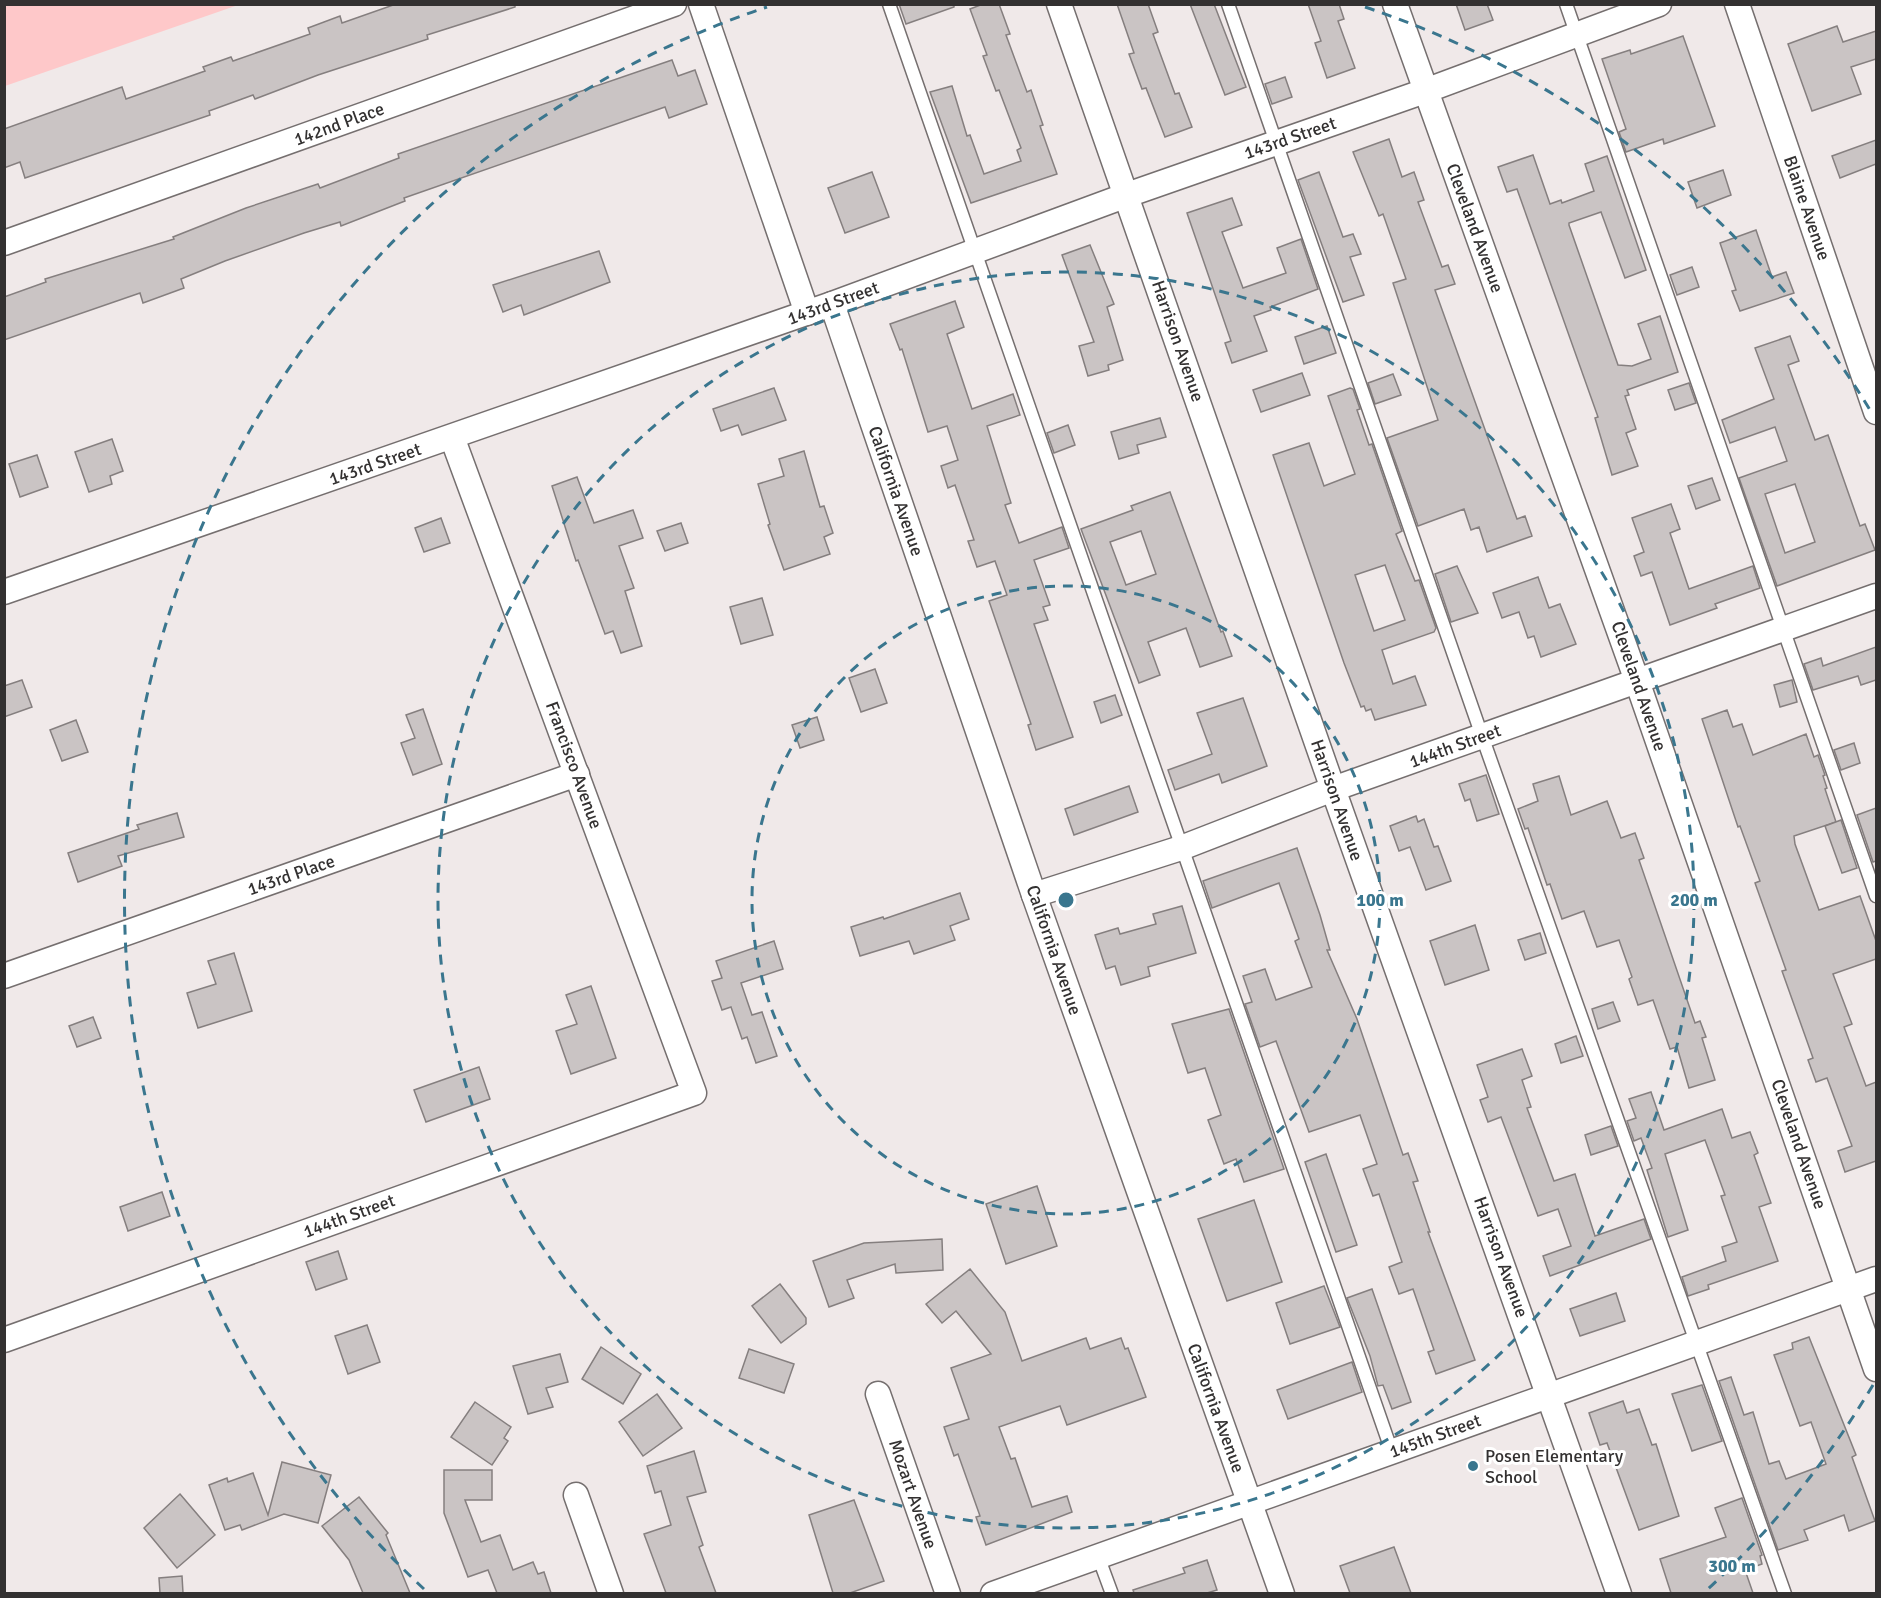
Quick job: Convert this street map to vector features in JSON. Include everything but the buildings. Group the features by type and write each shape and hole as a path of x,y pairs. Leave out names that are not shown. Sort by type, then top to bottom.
{"street":[{"name":"142nd Place","path":"4,243 674,4"},
{"path":"701,4 807,313"},
{"name":"Harrison Avenue","path":"1059,4 1333,789 1619,1593"},
{"name":"Cleveland Avenue","path":"1395,4 1637,681 1876,1369"},
{"name":"143rd Street","path":"4,592 807,313 1127,195 1425,91 1659,4"},
{"name":"Blaine Avenue","path":"1737,4 1876,412"},
{"name":"California Avenue","path":"832,304 1034,895 1282,1593"},
{"name":"Francisco Avenue","path":"452,437 694,1093"},
{"name":"144th Street","path":"1034,895 1181,848 1333,789 1876,596"},
{"name":"143rd Place","path":"4,976 577,774"},
{"name":"144th Street","path":"4,1340 694,1093"},
{"name":"145th Street","path":"993,1593 1876,1279"},
{"name":"Mozart Avenue","path":"878,1394 948,1593"},
{"path":"576,1495 610,1593"}],"lane":[{"path":"889,4 977,251 1181,848 1392,1452"},
{"path":"1228,4 1278,142 1482,736 1785,1593"},
{"path":"1566,4 1876,896"},
{"path":"1098,1556 1112,1593"}],"shaded area":[{"path":"5,4 238,4 238,5 5,86"}],"place":[{"name":"Posen Elementary School","path":"1473,1466"}]}
